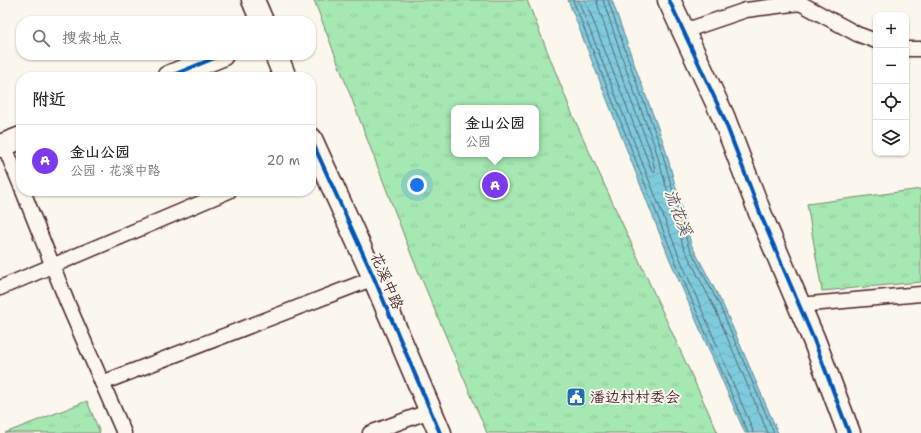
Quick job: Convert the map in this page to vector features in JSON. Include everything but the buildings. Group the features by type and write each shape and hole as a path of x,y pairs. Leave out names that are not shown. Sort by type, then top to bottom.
{"street":[{"path":"253,0 260,16"},
{"path":"669,0 723,116 762,218 799,305 850,433"},
{"path":"180,72 210,60"},
{"path":"278,60 283,72"},
{"name":"花溪中路","path":"316,155 374,278 440,433"}],"lane":[{"path":"684,31 746,10 800,3 857,34 873,40"},
{"path":"909,49 921,49"},
{"path":"8,143 16,169"},
{"path":"25,196 102,384 124,433"},
{"path":"0,288 217,196"},
{"path":"102,384 374,278"},
{"path":"799,305 921,294"},
{"path":"370,433 430,412"}],"green space":[{"path":"314,0 527,0 573,116 718,433 487,433 411,254"},
{"path":"921,189 921,282 822,291 807,204"},
{"path":"87,401 100,433 5,433"}],"water":[{"name":"流花溪","path":"568,0 612,0 664,144 691,244 723,305 778,433 745,433 670,260"}],"cycle path":[{"path":"669,0 723,116 762,218 814,340 849,433"},
{"path":"180,72 210,60"},
{"path":"316,150 374,278 440,433"}],"place":[{"name":"金山公园","path":"495,185"},
{"name":"潘边村村委会","path":"576,397"}]}
